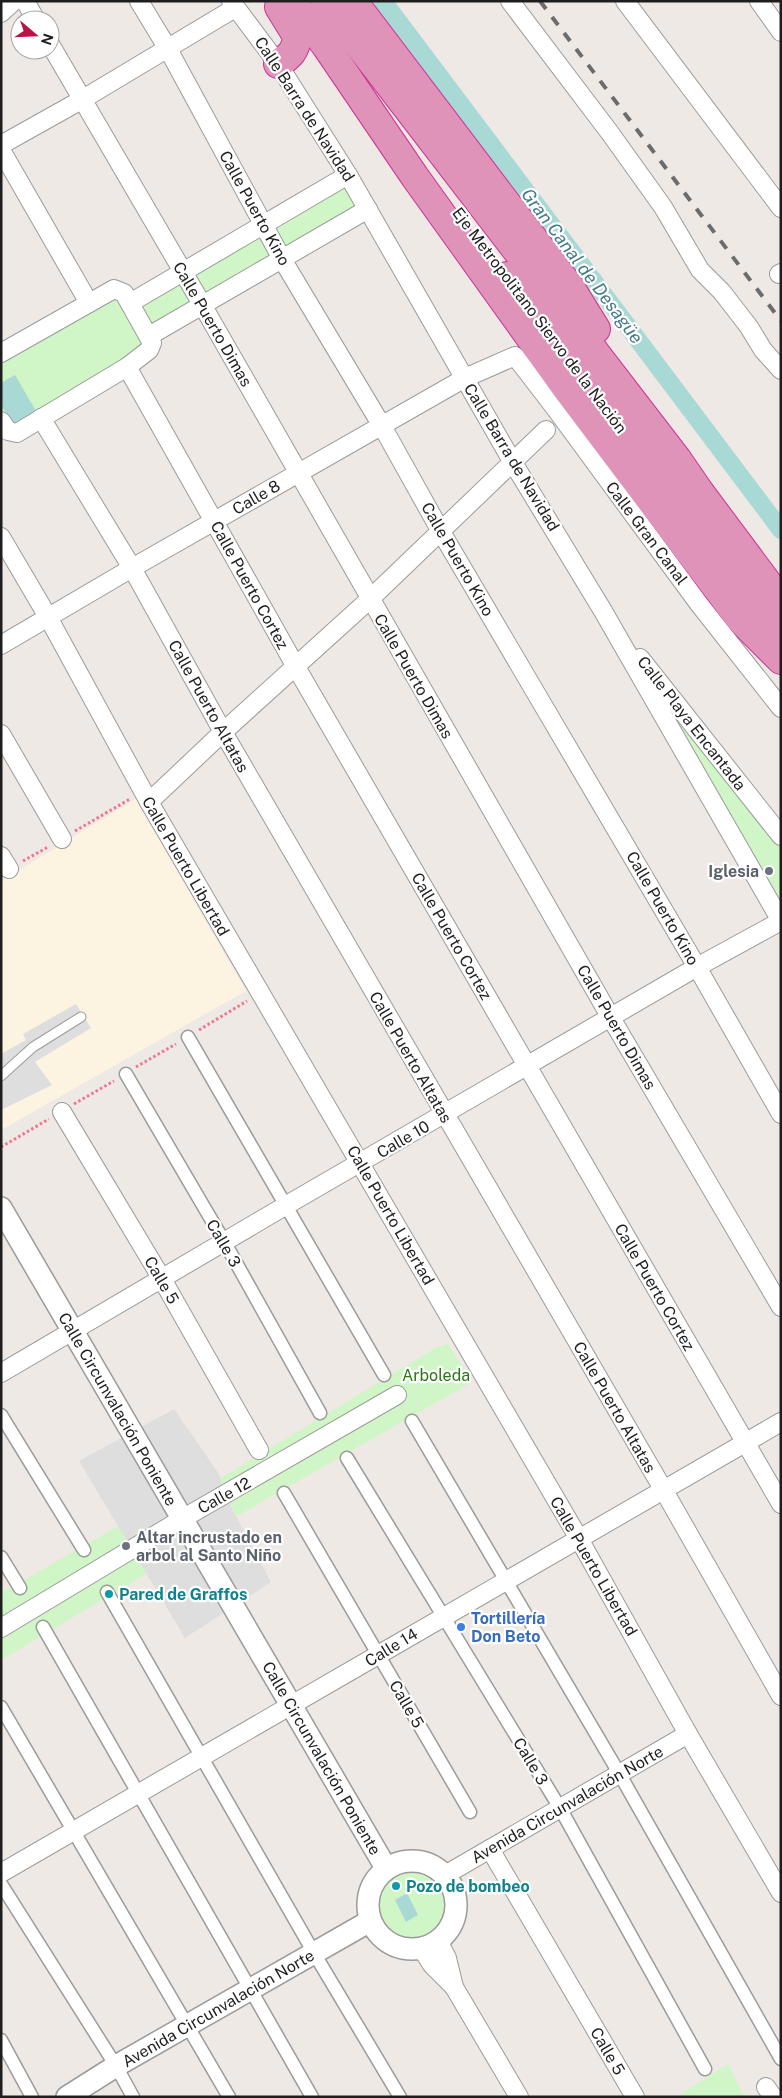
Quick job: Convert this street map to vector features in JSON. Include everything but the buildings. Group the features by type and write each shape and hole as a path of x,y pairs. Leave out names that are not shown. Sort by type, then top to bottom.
{"highway":[{"path":"276,1 297,36 294,51 278,64"},
{"path":"292,1 326,46 415,177 513,315 579,405 741,620 781,660"},
{"name":"Eje Metropolitano Siervo de la Nación","path":"300,1 781,638"},
{"name":"Eje Metropolitano Siervo de la Nación","path":"325,1 677,459 781,601"},
{"path":"353,1 570,287 596,328 656,413 677,459"}],"street":[{"path":"1,13 14,1"},
{"name":"Calle Puerto Kino","path":"139,1 168,49 282,259 382,426 440,530 781,1114"},
{"path":"510,1 610,133 663,207 700,270 722,292 749,327 763,350 781,370"},
{"path":"625,1 781,208"},
{"path":"759,1 781,32"},
{"path":"1,145 168,49 233,4"},
{"name":"Calle Barra de Navidad","path":"233,4 278,64 348,175 512,461 603,611 781,921"},
{"name":"Calle Puerto Dimas","path":"60,60 611,1018 781,1307"},
{"path":"1,150 90,303"},
{"path":"130,303 348,175"},
{"path":"1,421 8,431 17,433 146,354 150,342 202,305 368,209"},
{"path":"3,349 118,289 124,293 150,342"},
{"name":"Calle 8","path":"1,645 465,378 515,356"},
{"name":"Calle Gran Canal","path":"515,356 699,604 781,708"},
{"name":"Calle Puerto Cortez","path":"127,367 296,667 781,1504"},
{"name":"Calle Puerto Altatas","path":"41,418 132,568 223,732 781,1696"},
{"path":"149,802 370,599 546,430"},
{"name":"Calle Puerto Libertad","path":"1,537 48,617 149,802 578,1537 688,1734 781,1894"},
{"name":"Calle Playa Encantada","path":"603,611 781,836"},
{"path":"1,734 62,839"},
{"name":"Calle 10","path":"1,1373 286,1206 781,921"},
{"path":"188,1037 384,1375"},
{"name":"Calle 3","path":"126,1074 225,1243 320,1413"},
{"name":"Calle 5","path":"62,1112 162,1279 259,1450"},
{"name":"Calle Circunvalación Poniente","path":"1,1208 386,1868"},
{"name":"Calle 12","path":"1,1628 182,1518 397,1395"},
{"path":"1,1414 84,1550"},
{"path":"412,1421 618,1773 781,2059"},
{"name":"Calle 14","path":"1,1873 292,1706 578,1537 781,1422"},
{"name":"Calle 3","path":"347,1458 560,1808 705,2069"},
{"name":"Calle 5","path":"284,1493 470,1812"},
{"path":"1,1557 20,1588"},
{"path":"107,1592 314,1953 400,2097"},
{"path":"43,1627 140,1793 252,1990 262,2012 312,2097"},
{"path":"1,1707 229,2097"},
{"name":"Avenida Circunvalación Norte","path":"445,1875 688,1734"},
{"name":"Calle 5","path":"490,1849 635,2097"},
{"path":"417,1860 433,1865 445,1875 454,1888 457,1903 454,1919 448,1932 430,1945 408,1950 393,1946 381,1937 370,1921 368,1910 369,1894 375,1880 386,1868 401,1862 417,1860"},
{"path":"1,1884 116,2066 133,2097"},
{"name":"Avenida Circunvalación Norte","path":"67,2097 116,2066 370,1921"},
{"path":"430,1945 432,1965 454,1987 519,2097"},
{"path":"1,2040 32,2097"}],"lane":[{"path":"1,1076 33,1047 81,1017"}],"shaded area":[{"path":"136,799 246,991 1,1130 1,881"},
{"path":"76,1004 91,1028 35,1062 52,1085 1,1110 1,1054 26,1040 23,1034"},
{"path":"174,1409 219,1474 226,1497 271,1582 185,1638 79,1461"}],"green space":[{"path":"346,178 366,210 148,336 154,347 39,419 1,421 1,358 121,283 131,302"},
{"path":"672,706 781,843 781,912 664,711"},
{"name":"Arboleda","path":"448,1344 472,1382 237,1516 226,1497 221,1478 437,1347"},
{"path":"122,1524 149,1572 1,1660 1,1593"},
{"path":"412,1861 429,1864 437,1868 449,1880 453,1888 456,1905 453,1922 449,1930 437,1942 429,1946 412,1949 395,1946 387,1942 375,1930 371,1922 368,1905 371,1888 375,1880 387,1868 395,1864"},
{"path":"728,2064 744,2097 677,2097 681,2094"}],"water":[{"path":"15,375 36,411 13,425 1,405 1,383"},
{"path":"407,1893 418,1915 406,1922 395,1900"}],"waterway":[{"name":"Gran Canal de Desagüe","path":"383,1 781,530"}],"railway":[{"path":"540,1 781,321"}],"place":[{"name":"Iglesia","path":"769,871"},
{"name":"Altar incrustado en arbol al Santo Niño","path":"126,1546"},
{"name":"Pared de Graffos","path":"109,1594"},
{"name":"Tortillería Don Beto","path":"461,1627"},
{"name":"Pozo de bombeo","path":"396,1886"}]}
